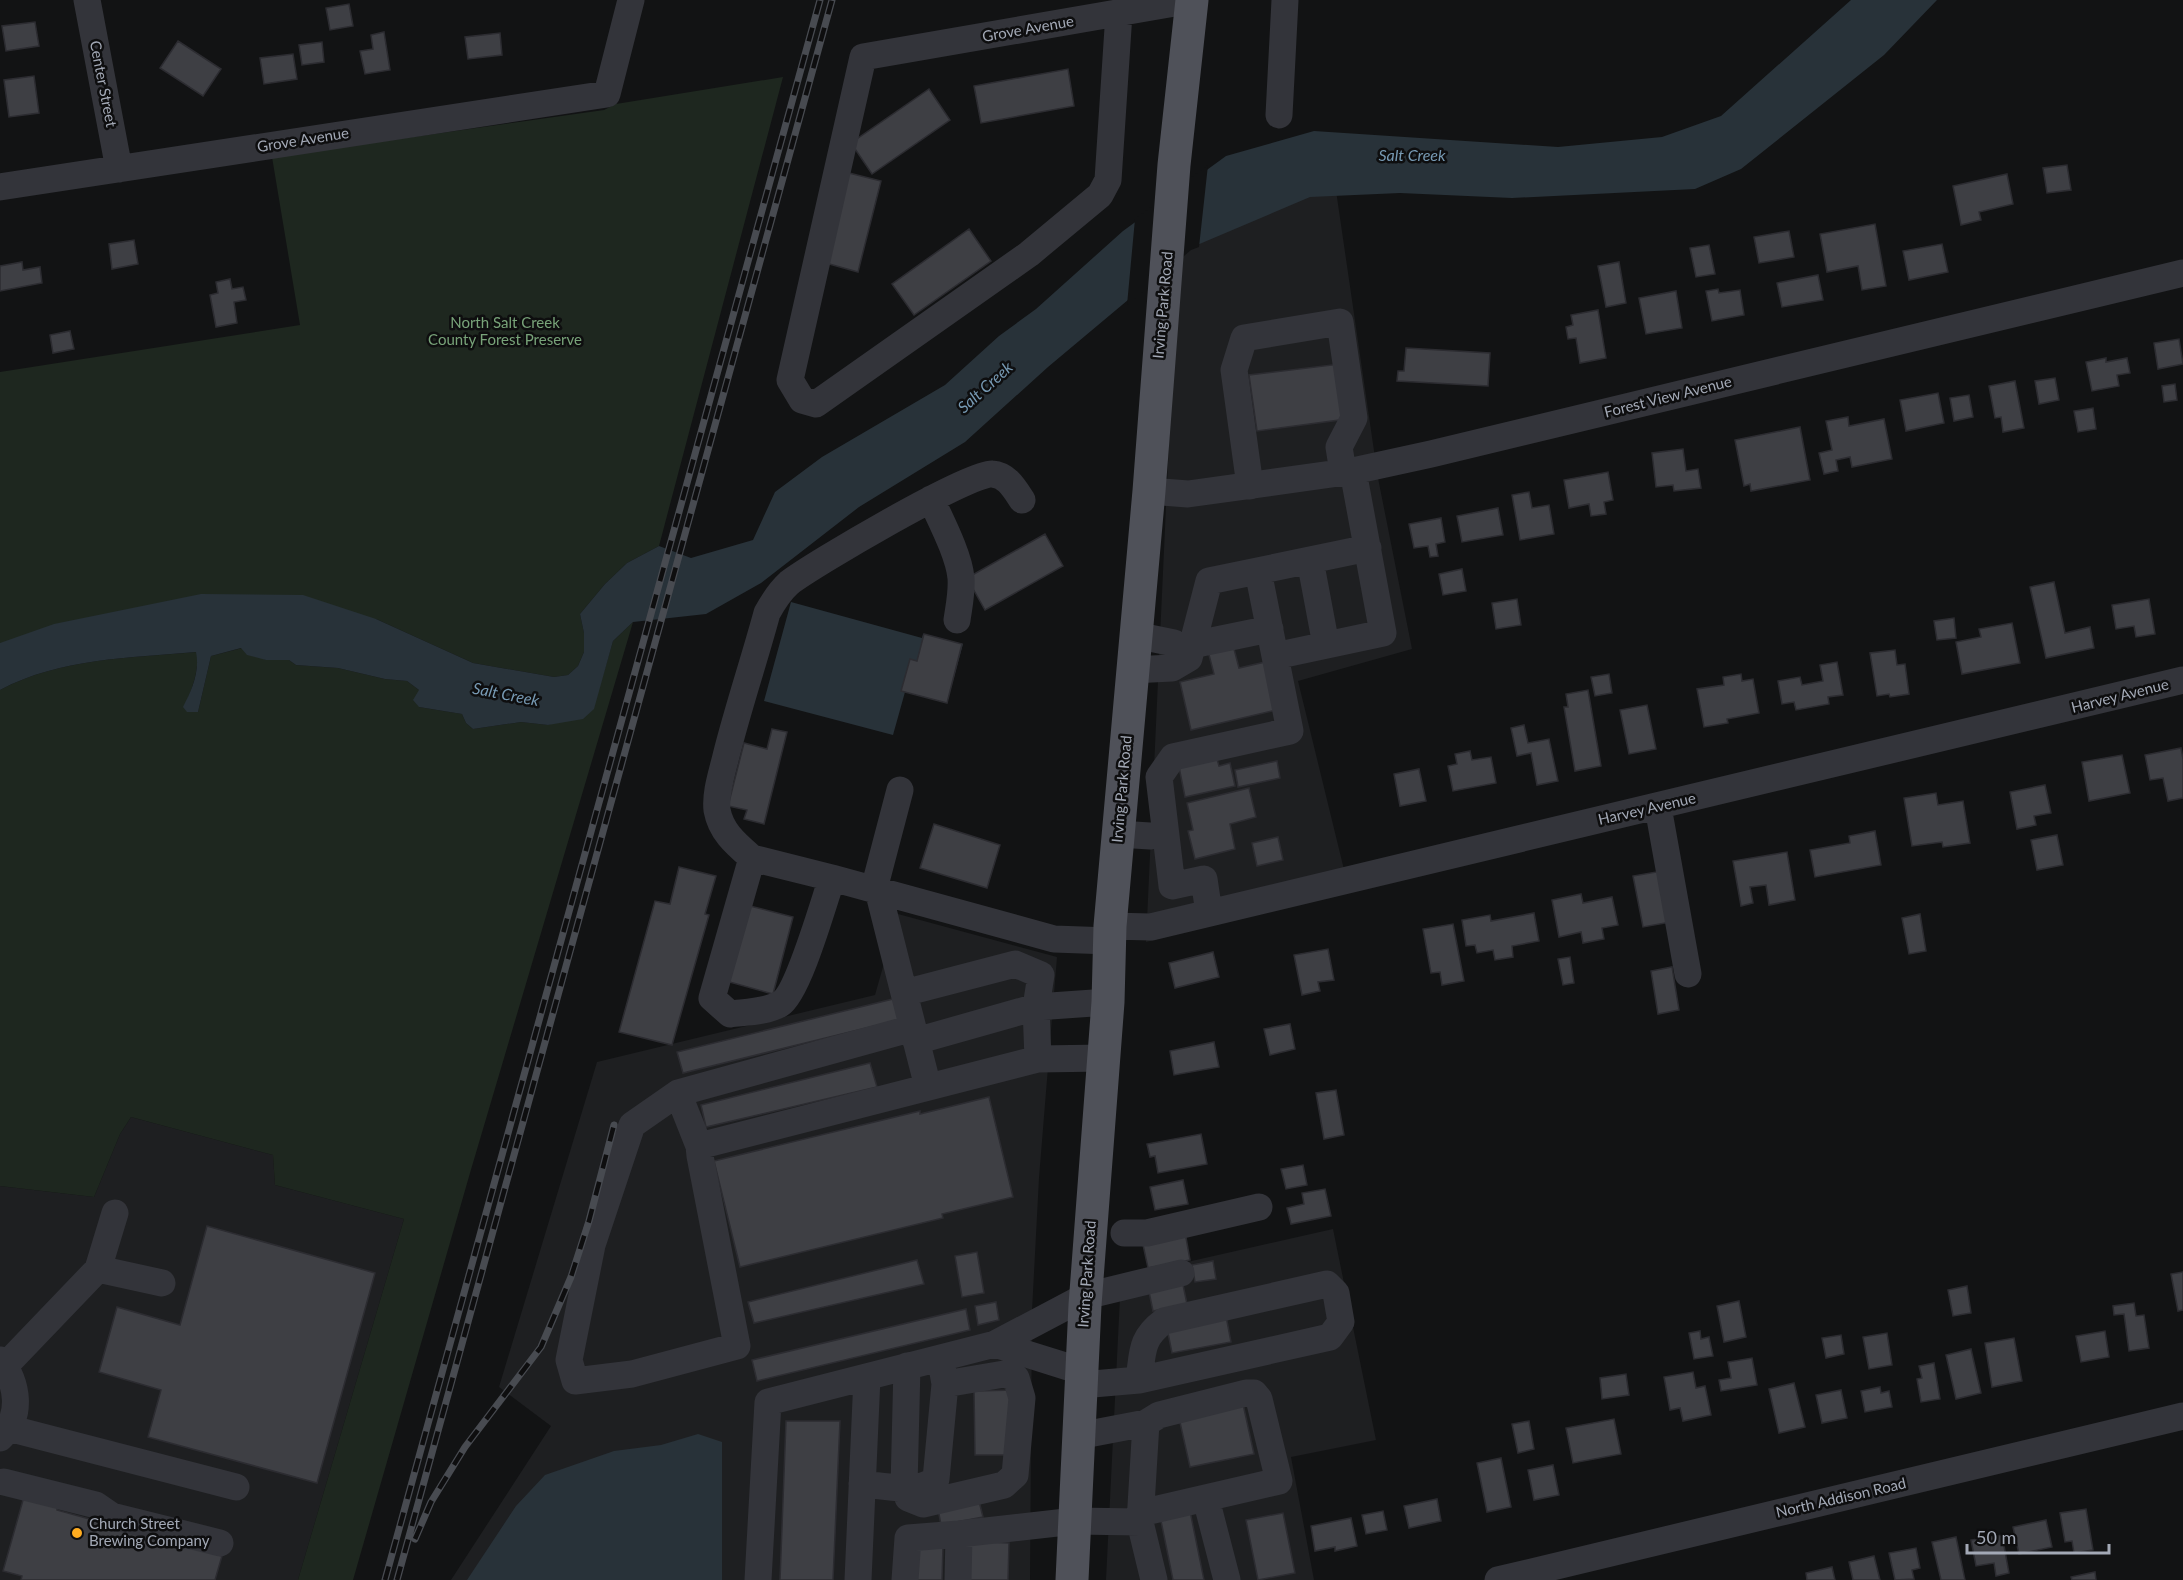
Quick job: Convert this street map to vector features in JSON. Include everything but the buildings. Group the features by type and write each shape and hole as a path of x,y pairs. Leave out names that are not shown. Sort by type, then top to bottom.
{"main road":[{"name":"Irving Park Road","path":"1072,1580 1081,1378 1108,1002 1110,933 1149,491 1174,165 1192,0"}],"street":[{"name":"Center Street","path":"87,0 119,169"},
{"name":"Grove Avenue","path":"0,187 606,94 631,0"},
{"name":"Grove Avenue","path":"1119,13 1108,180 1100,195 1029,254 816,404 802,400 790,380 863,57 1192,0"},
{"path":"1279,115 1284,0"},
{"name":"Forest View Avenue","path":"1149,491 1182,494 1250,486 1348,471 1431,454 2183,273"},
{"path":"1250,486 1234,370 1244,338 1340,322 1354,418 1340,447 1368,548 1383,633 1275,656"},
{"path":"832,878 795,984 782,1003 755,1011 730,1014 712,998 752,858 730,840 722,826 717,810 718,791 735,720 767,613 775,598 788,584 931,499 978,477 991,473 1001,476 1011,483 1022,500"},
{"path":"931,499 961,575 962,593 957,620"},
{"path":"1190,651 1209,581 1368,548"},
{"path":"1310,560 1326,645"},
{"path":"1209,913 1204,879 1172,886 1159,777 1173,757 1290,731 1258,570"},
{"path":"1132,670 1172,668 1190,651 1270,629"},
{"path":"1136,635 1174,643 1190,651"},
{"name":"Harvey Avenue","path":"752,858 1054,939 1110,933 1151,927 2183,680"},
{"path":"1123,776 1159,777"},
{"path":"900,790 876,890 928,1088"},
{"path":"1658,807 1688,974"},
{"path":"1118,834 1150,836 1165,833"},
{"path":"1015,964 1020,929"},
{"path":"904,993 1015,964 1041,975 1036,1007 1038,1059"},
{"path":"678,1093 699,1146 737,1346 632,1374 575,1381 569,1360 592,1245 632,1125 678,1093 915,1034 1036,1007 1108,1002"},
{"path":"699,1146 1038,1059 1104,1058"},
{"path":"1124,1233 1147,1233 1259,1207"},
{"path":"115,1212 98,1269 2,1363 16,1391 15,1413 4,1433 236,1487"},
{"path":"98,1269 162,1283"},
{"path":"758,1580 768,1402 995,1344 1086,1296 1181,1273"},
{"path":"995,1344 1081,1378 1139,1380 1330,1337 1341,1322 1336,1293 1326,1284 1164,1321 1152,1331 1144,1344 1139,1380"},
{"path":"862,1484 904,1487 930,1484 936,1479 945,1384 941,1357"},
{"path":"907,1366 904,1487 908,1498 923,1504 1004,1485 1015,1475 1022,1398 1016,1378 1004,1374 945,1384"},
{"path":"858,1580 867,1377"},
{"path":"905,1580 908,1538 1075,1521 1141,1518 1279,1481 1259,1399 1254,1393 1246,1393 1159,1415 1146,1423 1078,1436"},
{"name":"North Addison Road","path":"1498,1580 2183,1416"},
{"path":"1146,1423 1141,1518 1154,1580"},
{"path":"1,1484 96,1505 112,1516 220,1543"},
{"path":"1206,1499 1227,1580"},
{"path":"958,1580 959,1534"}],"shaded area":[{"path":"1333,170 1378,478 1412,649 1298,681 1349,890 1146,942 1178,245"},
{"path":"898,914 1057,957 1039,1178 1032,1311 1030,1580 451,1580 551,1426 499,1387 597,1062 875,995"},
{"path":"131,1117 273,1155 275,1185 404,1219 298,1580 0,1580 0,1186 94,1197 120,1134"},
{"path":"1333,1229 1376,1440 1291,1457 1314,1580 1106,1580 1121,1277"}],"green space":[{"name":"North Salt Creek County Forest Preserve","path":"783,77 659,546 627,563 605,584 580,614 584,633 584,652 578,666 568,675 554,677 473,663 376,619 0,643 0,372 300,325 272,157 604,110 616,104"},
{"path":"633,622 470,1173 353,1580 298,1580 404,1219 275,1185 273,1155 131,1117 120,1134 94,1197 0,1186 0,690 23,679 71,665 121,658 197,652 194,680 184,707 198,712 211,656 242,648 266,660 289,660 296,665 338,668 385,679 407,681 419,690 419,707 462,714 466,723 473,729 521,722 548,725 593,709 613,641"}],"water":[{"name":"Salt Creek","path":"1851,0 1937,0 1884,55 1741,169 1695,189 1512,198 1400,193 1310,197 1190,248 1048,367 965,442 859,507 761,583 706,614 633,622 613,641 594,709 583,719 548,725 521,722 473,729 466,723 462,714 419,707 413,700 419,690 407,681 385,679 338,668 296,665 289,660 266,660 247,655 241,648 211,656 198,712 187,712 183,707 194,680 197,666 196,652 71,665 23,679 0,690 0,643 54,624 201,594 303,595 376,619 473,663 554,677 568,675 578,666 584,652 584,633 580,614 605,584 627,563 659,546 691,558 753,540 775,492 822,457 945,385 999,336 1036,309 1123,231 1226,156 1314,131 1558,147 1662,137 1721,116"},
{"path":"791,602 922,638 923,634 963,644 947,703 905,692 893,735 764,701"},
{"path":"698,1434 722,1442 722,1580 467,1580 516,1506 545,1475 614,1451 661,1445"}],"pier":[{"path":"1208,165 1199,247 1191,250 1127,305 1135,219"}],"railway":[{"path":"385,1580 820,0"},
{"path":"397,1580 832,0"},
{"path":"415,1539 431,1502 465,1447 541,1347 571,1277 589,1221 614,1125"}],"place":[{"name":"Church Street Brewing Company","path":"77,1533"}]}
